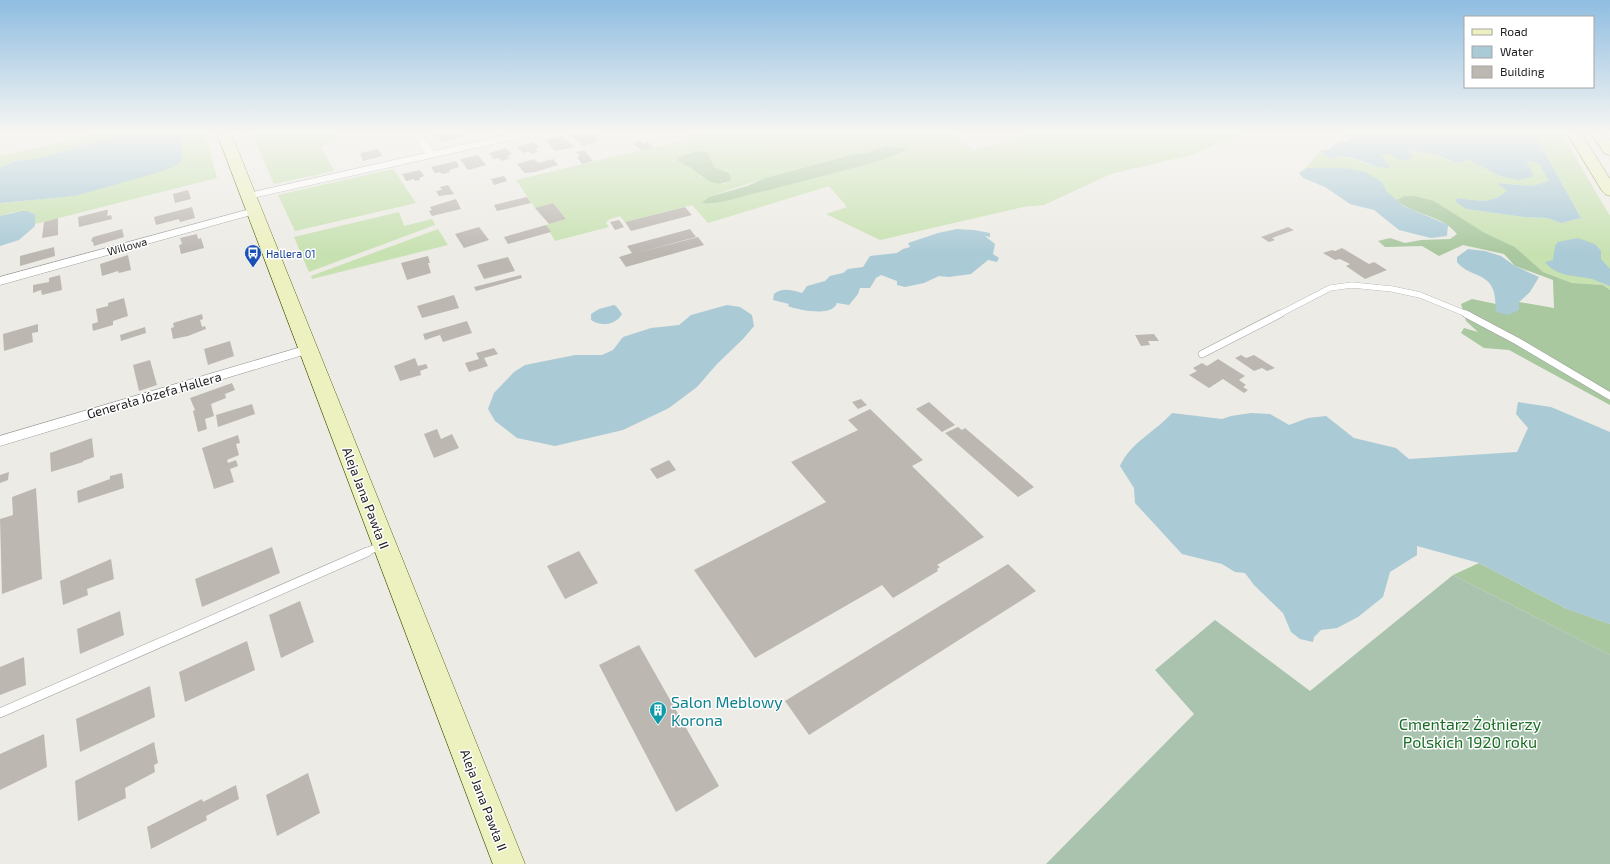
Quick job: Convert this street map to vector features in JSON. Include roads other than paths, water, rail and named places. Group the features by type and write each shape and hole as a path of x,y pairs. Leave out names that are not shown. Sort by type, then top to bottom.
{"street":[{"name":"Aleja Jana Pawła II","path":"240,173 509,864"},
{"name":"Willowa","path":"0,281 251,203 362,173"},
{"path":"1599,173 1610,191"},
{"name":"Generała Józefa Hallera","path":"0,440 308,349"}],"lane":[{"path":"1202,354 1330,288 1347,284 1403,291 1420,295 1478,320 1610,396"},
{"path":"0,713 384,544"}],"water":[{"path":"0,173 155,173 75,196 0,203"},
{"path":"1299,173 1367,173 1382,182 1387,192 1404,206 1448,225 1447,236 1431,238 1399,230 1374,210 1350,204 1325,187 1303,178"},
{"path":"1495,173 1533,173 1534,176 1518,180"},
{"path":"1545,173 1556,173 1581,218 1561,223 1547,218 1524,217 1466,209 1455,201 1458,198 1478,201 1496,198 1507,191 1497,183 1532,186 1549,181"},
{"path":"27,211 35,214 35,226 19,240 0,246 0,216"},
{"path":"957,229 990,233 990,237 985,236 995,244 993,254 999,258 997,262 988,260 971,274 949,277 939,276 924,283 905,287 897,285 897,281 881,275 876,278 870,288 860,288 858,294 849,305 837,303 834,308 824,311 798,309 788,306 789,304 773,300 774,294 780,290 791,290 802,293 807,286 825,281 830,276 843,273 848,269 863,267 870,256 897,253 910,247 908,243 938,233"},
{"path":"1578,238 1595,244 1601,251 1601,259 1610,269 1610,286 1592,279 1567,275 1555,271 1545,262 1553,260 1555,246 1558,242"},
{"path":"1468,249 1485,251 1501,256 1515,266 1539,277 1530,292 1519,302 1519,310 1508,315 1496,312 1493,288 1487,280 1463,268 1457,262 1457,257"},
{"path":"614,305 622,314 616,321 608,324 599,324 591,320 591,314 599,309"},
{"path":"727,305 740,307 752,315 754,326 697,387 669,408 623,430 555,446 517,438 495,421 488,409 494,393 514,372 525,365 575,355 602,355 613,350 623,337 651,328 679,325 691,315"},
{"path":"1518,402 1551,407 1610,432 1610,624 1567,609 1479,563 1417,546 1417,555 1390,572 1383,597 1358,617 1337,628 1321,630 1314,637 1313,642 1300,639 1291,632 1283,613 1254,585 1245,573 1235,572 1222,564 1182,554 1135,503 1134,488 1120,466 1131,450 1172,413 1222,419 1251,413 1270,414 1289,425 1308,418 1326,416 1354,438 1396,448 1409,459 1517,452 1528,428 1516,414"}],"place":[{"name":"Hallera 01","path":"253,268"},
{"name":"Salon Meblowy Korona","path":"658,725"}],"park label":[{"name":"Cmentarz Żołnierzy Polskich 1920 roku","path":"1470,732"}]}
